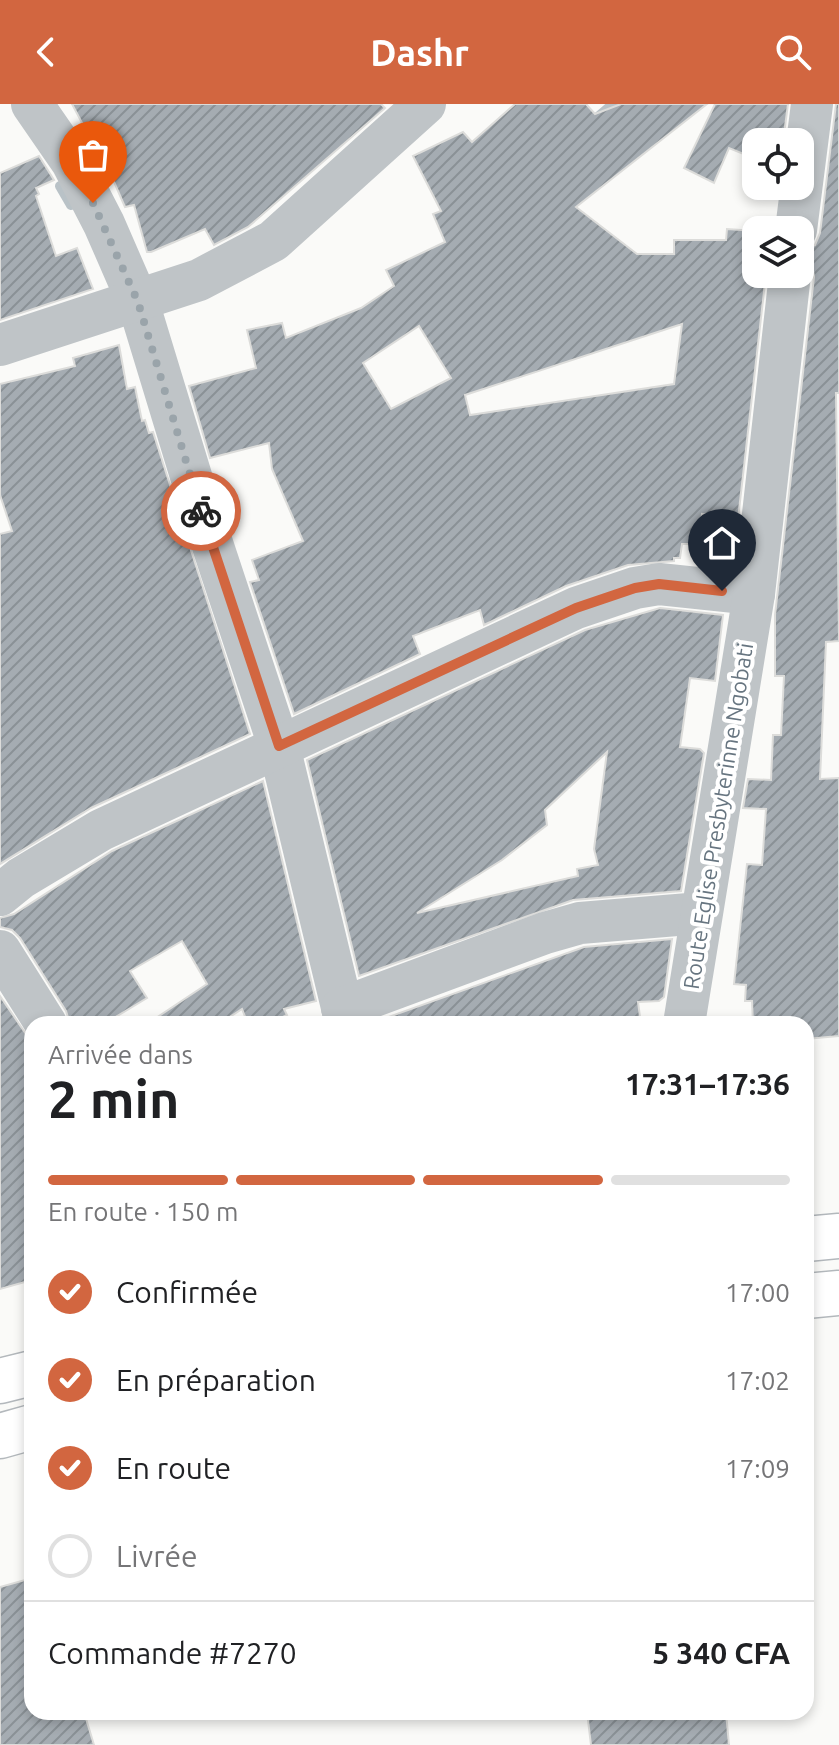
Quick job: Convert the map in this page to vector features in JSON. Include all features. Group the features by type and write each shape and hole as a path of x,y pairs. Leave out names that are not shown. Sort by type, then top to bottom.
{"main road":[{"path":"814,1238 839,1236"},
{"path":"814,1295 839,1293"},
{"path":"0,1381 24,1375"},
{"path":"0,1436 24,1429"}],"street":[{"path":"32,104 72,162 104,224 138,302 209,537 279,746 344,1016 545,933 580,923 701,913"},
{"path":"0,345 199,280 273,241 425,104"},
{"path":"798,216 812,104"},
{"name":"Route Eglise Presbyterinne Ngobati","path":"685,1016 754,594 788,288"},
{"path":"0,895 21,878 101,830 576,608 635,588 659,584 754,594"},
{"path":"0,951 41,1016"}],"building":[{"path":"72,104 381,104 385,108 248,227 214,245 205,229 147,252 134,205 125,207 101,152 98,153"},
{"path":"515,104 586,104 595,114 621,104 707,104 576,207 637,254 674,254 674,240 726,240 727,229 742,230 742,288 764,288 738,519 702,514 698,544 682,544 680,558 674,558 674,561 628,565 566,586 484,625 480,610 413,636 420,654 294,714 250,582 259,580 252,560 303,541 272,469 269,443 210,458 189,386 256,368 247,330 282,323 286,338 361,308 394,286 386,270 445,242 433,214 441,211 413,156 463,132 472,142","holes":["682,324 674,384 470,415 465,395","419,326 451,378 391,409 363,363"]},
{"path":"715,104 788,104 785,128 742,128 742,153 729,148 714,183 684,168"},
{"path":"836,104 839,104 839,393 836,393 839,641 826,642 820,779 839,778 839,1036 814,1038 814,1016 753,1016 752,1001 745,1001 746,985 734,984 747,864 762,865 766,809 743,808 748,779 771,780 773,735 781,735 784,676 775,676 775,615 814,288 815,245 820,233"},
{"path":"39,156 54,180 36,188 39,194 36,196 56,256 77,248 93,289 0,320 0,173"},
{"path":"119,345 127,389 135,387 142,421 145,420 149,433 153,432 250,734 91,808 0,864 0,534 12,531 0,495 0,384 75,366 73,358"},
{"path":"660,608 723,615 715,681 690,678 680,747 700,749 704,753 681,891 573,900 359,976 307,760 585,630","holes":["607,752 594,849 598,865 577,869 578,876 417,913 502,860 547,825 545,810"]},
{"path":"263,781 316,1001 284,1009 285,1016 245,1016 242,1009 231,1016 159,1016 207,984 182,941 130,971 147,998 117,1016 68,1016 20,938 12,930 0,927 0,918 14,914 112,851"},
{"path":"672,939 664,997 659,1001 638,1002 640,1016 391,1016 584,947"},
{"path":"0,996 24,1031 24,1282 0,1289"},
{"path":"24,1580 24,1720 86,1720 94,1745 0,1745 0,1587"},
{"path":"588,1720 727,1720 729,1745 591,1745"}],"waterway":[{"path":"592,122 613,104"},
{"path":"60,186 71,205"}],"way so far":[{"path":"93,203 138,302 201,511"}],"route":[{"path":"201,511 279,746 576,608 635,588 659,584 722,591"}]}
